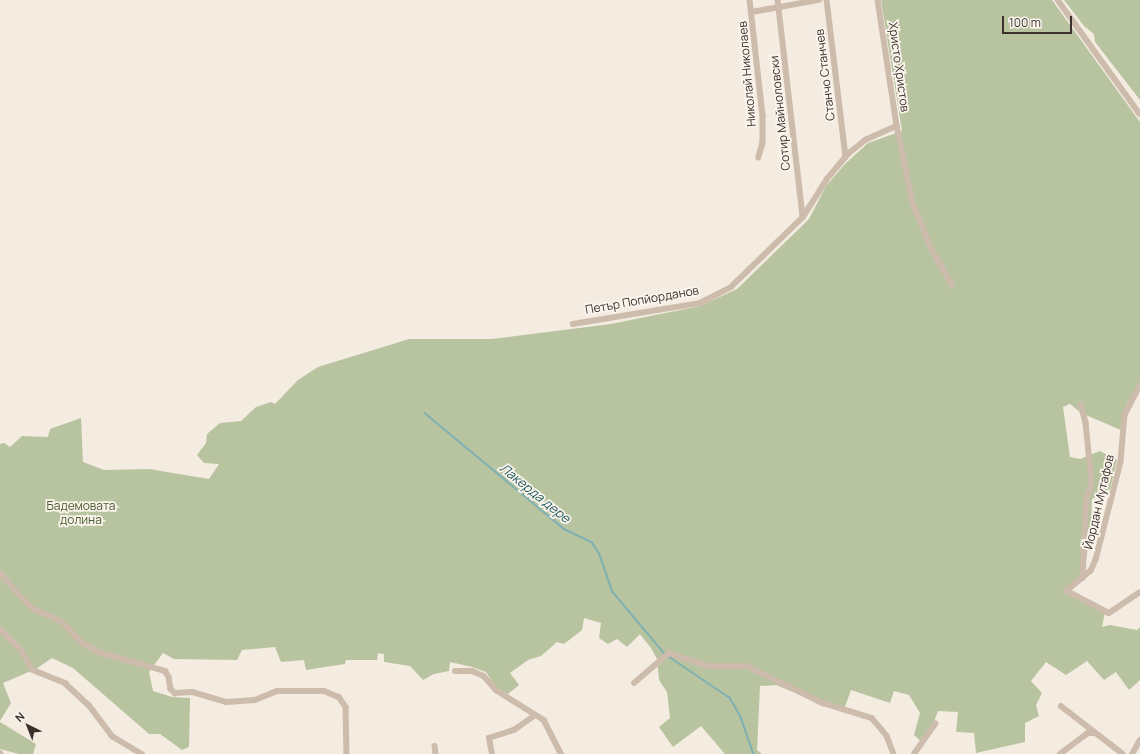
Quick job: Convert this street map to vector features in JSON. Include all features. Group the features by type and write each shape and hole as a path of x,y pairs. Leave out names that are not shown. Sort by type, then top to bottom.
{"street":[{"name":"Николай Николаев","path":"750,0 764,116 763,143 759,157"},
{"name":"Сотир Майноловски","path":"778,0 803,217"},
{"path":"752,12 819,0"},
{"name":"Станчо Станчев","path":"827,0 846,157"},
{"name":"Христо Христов","path":"846,157 865,140 897,126 878,0"},
{"path":"1058,0 1140,114"},
{"path":"897,126 913,203 932,249 952,284"},
{"name":"Петър Попйорданов","path":"573,324 700,303 736,283 803,217 827,179 846,157"},
{"name":"Йордан Мутафов","path":"1140,386 1125,415 1121,462 1096,560 1091,571 1067,591 1109,613 1140,592"},
{"path":"1081,405 1086,423 1092,483 1087,498 1083,578"},
{"path":"0,573 32,608 62,622 81,642 98,652 156,667 165,671 175,693 192,692 226,702 244,702 277,691 324,690 339,697 344,703 347,754"},
{"path":"0,629 21,650 33,670 66,683 89,705 112,736 142,754"},
{"path":"634,683 666,655 708,666 747,666 757,669 823,703 872,718 887,736 894,754"},
{"path":"455,671 472,671 484,676 496,690 534,716 545,721 561,754"},
{"path":"1061,706 1123,754"},
{"path":"492,754 489,738 514,730 534,716"},
{"path":"914,754 935,724"},
{"path":"1060,754 1088,733 1095,733"},
{"path":"1132,754 1140,740"},
{"path":"435,746 436,754"}],"green space":[{"name":"Бадемовата долина","path":"881,0 1052,0 1140,122 1140,385 1127,403 1121,430 1081,413 1070,404 1063,407 1070,457 1080,459 1100,451 1117,460 1110,489 1092,499 1091,528 1083,578 1067,591 1105,612 1102,627 1110,625 1137,630 1140,627 1140,680 1129,690 1116,672 1104,680 1087,661 1066,675 1046,662 1031,681 1042,693 1036,705 1039,716 1025,723 1025,742 976,753 974,733 956,732 958,712 938,711 931,730 923,743 914,735 920,713 909,695 894,691 890,703 851,690 843,712 776,685 760,686 757,750 762,754 725,754 701,726 673,747 659,727 670,718 667,692 659,680 657,659 651,648 640,634 627,647 617,639 608,644 599,638 601,623 584,618 582,630 564,644 557,642 541,656 528,660 510,673 519,685 508,694 496,687 486,672 472,667 450,662 449,671 434,674 423,680 410,666 384,662 384,654 378,653 377,660 346,660 345,664 306,670 304,660 281,662 275,647 242,650 237,660 174,659 163,653 149,672 153,691 172,697 190,698 189,747 182,750 160,734 149,734 73,668 52,658 36,669 3,683 11,703 0,721 0,444 4,443 10,447 22,436 48,437 50,429 81,418 83,462 104,470 149,469 209,479 219,464 204,463 197,455 206,443 207,434 220,423 241,421 256,407 271,402 275,404 298,380 318,367 409,339 492,339 611,324 700,306 737,289 809,219 826,186 845,164 868,143 902,131"},
{"path":"1064,0 1140,0 1140,100 1095,42 1094,34 1084,26"},
{"path":"0,722 36,744 33,754 19,754 0,749"}],"waterway":[{"name":"Лакерда дере","path":"425,413 564,529 592,542 600,555 613,592 665,654"},
{"name":"Лакерда дере","path":"668,656 730,698 741,717 754,754"}]}
